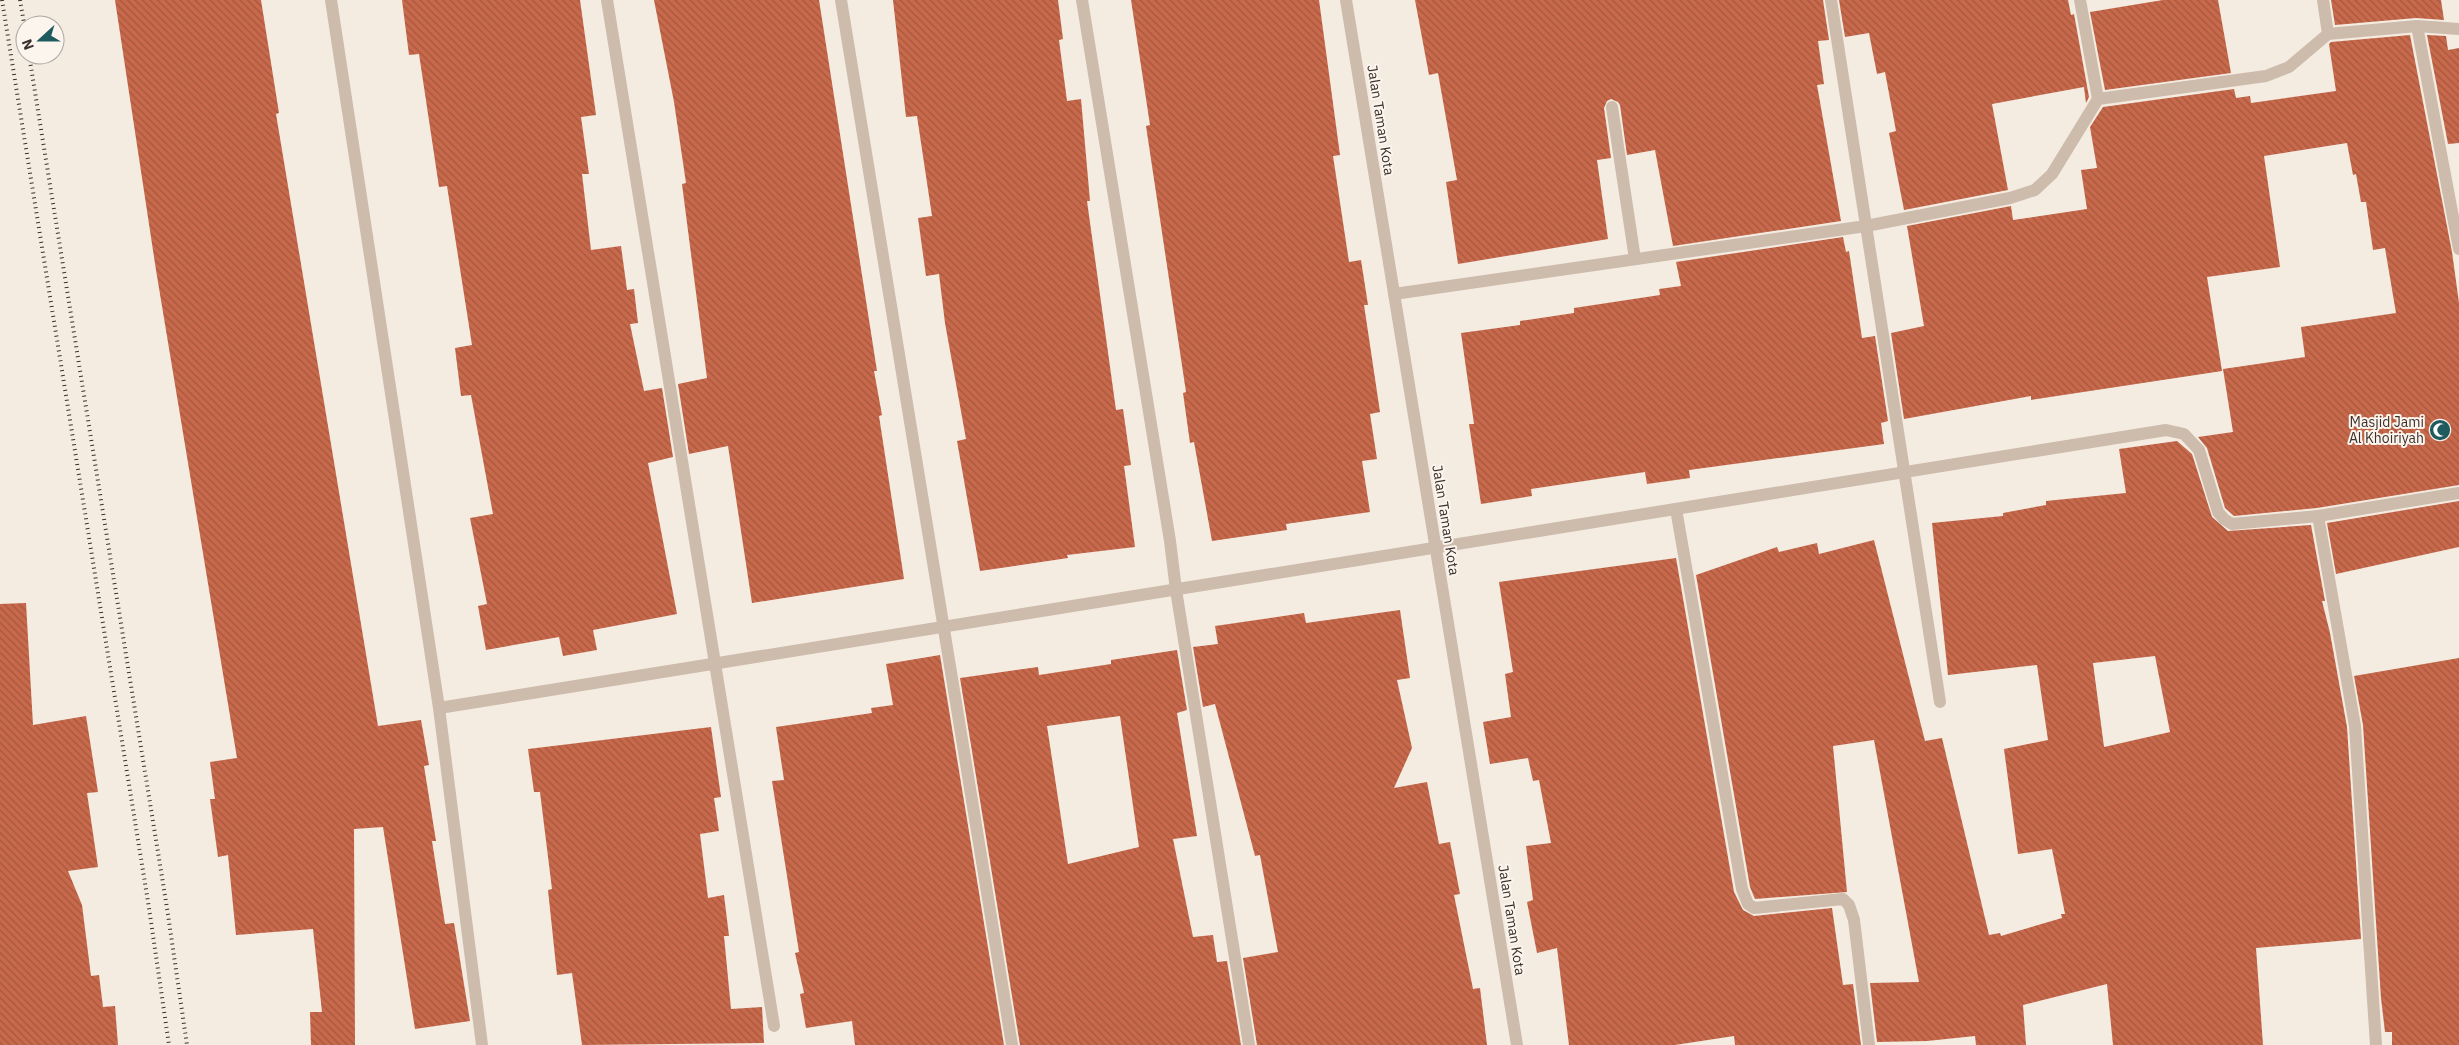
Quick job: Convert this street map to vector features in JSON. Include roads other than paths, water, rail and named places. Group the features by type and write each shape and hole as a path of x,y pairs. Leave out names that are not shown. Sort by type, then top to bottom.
{"street":[{"path":"332,0 439,708 482,1045"},
{"path":"607,0 774,1026"},
{"path":"841,0 1012,1045"},
{"path":"1082,0 1170,541 1176,590 1249,1045"},
{"name":"Jalan Taman Kota","path":"1346,0 1517,1045"},
{"path":"1831,0 1940,702"},
{"path":"1394,294 1866,226 2010,198 2035,190 2052,174 2098,99 2080,0"},
{"path":"2323,0 2328,34"},
{"path":"2098,99 2266,76 2289,67 2328,34 2417,26 2459,29"},
{"path":"2417,26 2459,249"},
{"path":"1612,107 1634,259"},
{"path":"439,708 1676,509 1905,474 2166,430 2184,434 2199,450 2218,512 2232,524 2318,516 2459,493"},
{"path":"1676,509 1742,889 1748,904 1754,908 1843,899 1849,905 1854,920 1869,1045"},
{"path":"2318,516 2355,726 2376,1045"}],"railway":[{"path":"2,0 149,908 169,1045"},
{"path":"20,0 23,15"},
{"path":"31,65 167,908 187,1045"}],"place":[{"name":"Masjid Jami Al Khoiriyah","path":"2440,430"}]}
